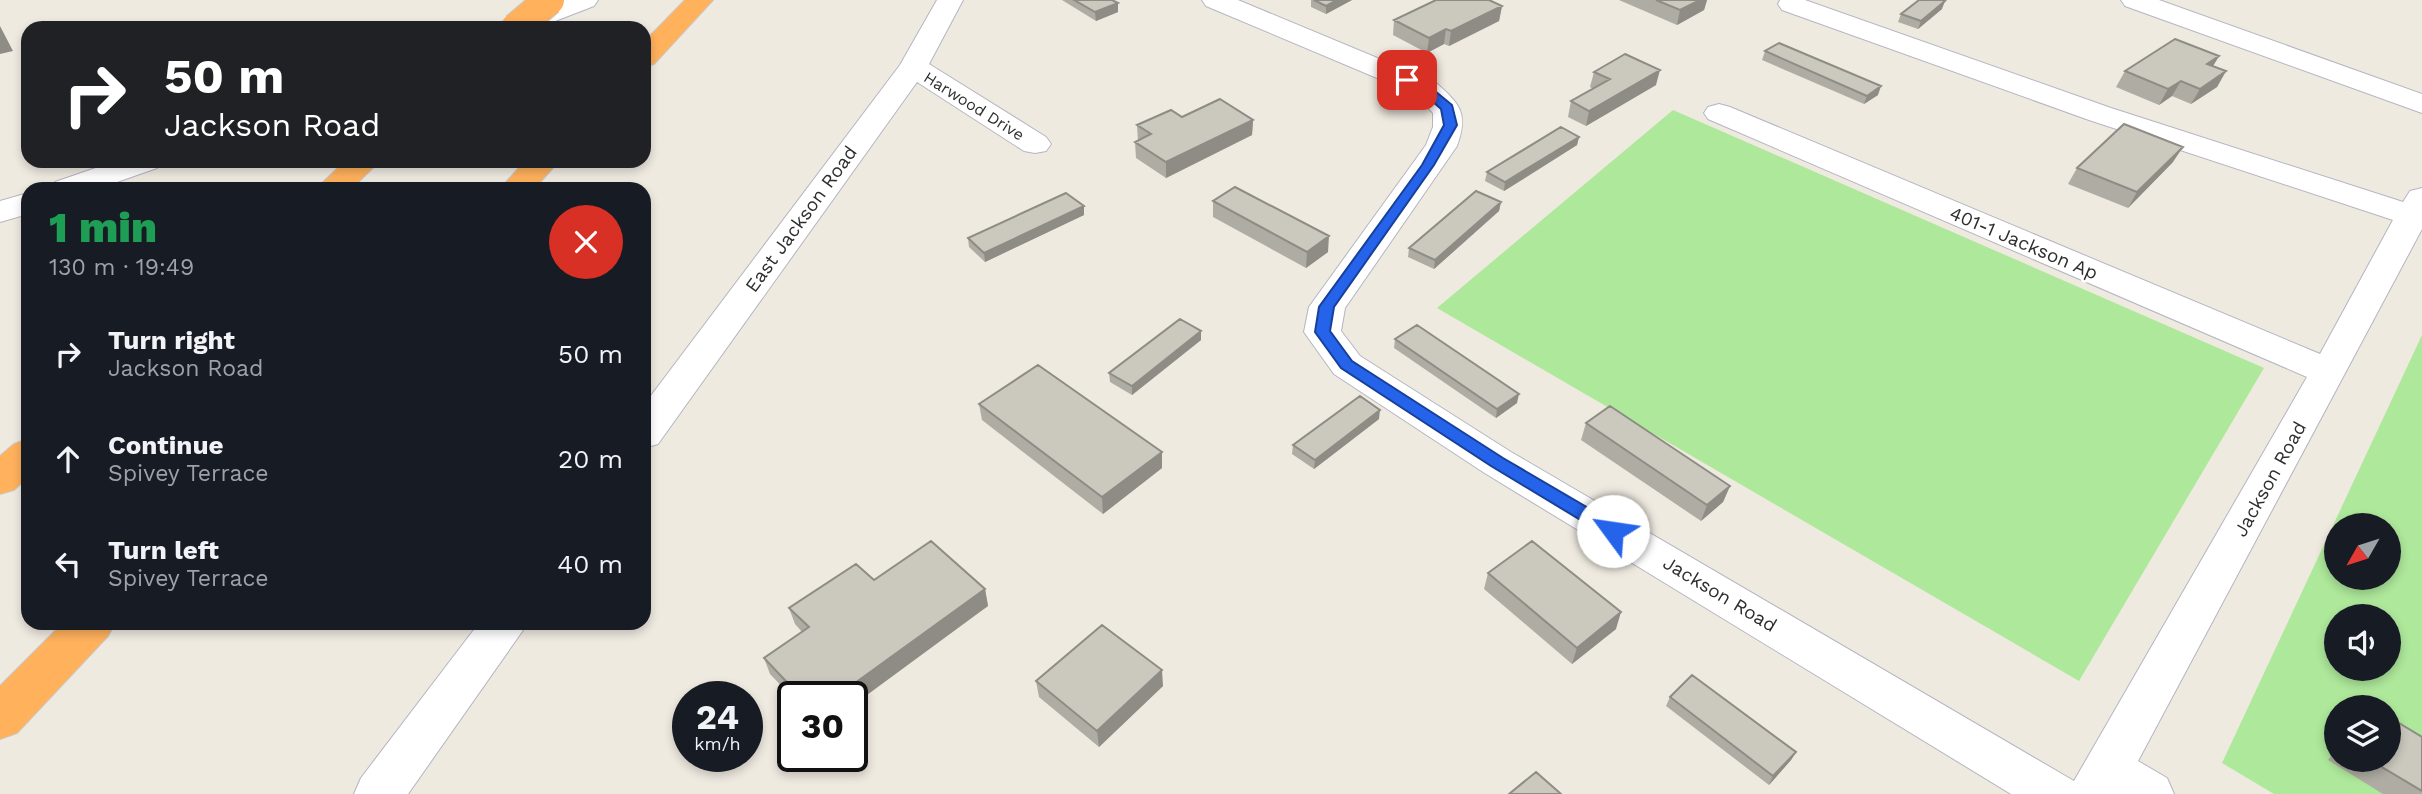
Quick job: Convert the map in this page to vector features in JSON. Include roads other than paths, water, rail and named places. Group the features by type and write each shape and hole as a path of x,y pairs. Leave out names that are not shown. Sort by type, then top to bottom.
{"highway":[{"path":"523,21 549,0"},
{"path":"651,51 700,0"},
{"path":"340,182 356,168"},
{"path":"523,182 537,168"},
{"path":"0,479 21,460"},
{"path":"0,718 85,630"}],"street":[{"path":"532,21 585,0"},
{"name":"East Jackson Road","path":"651,423 913,67 950,0"},
{"name":"Jackson Road","path":"1215,0 1425,88 1447,107 1450,125 1441,146 1327,307 1322,332 1347,365 1497,462 2055,794"},
{"path":"2134,0 2422,104"},
{"path":"1791,4 2148,130 2417,207"},
{"name":"Harwood Drive","path":"913,67 1035,144"},
{"name":"401-1 Jackson Ap","path":"1719,113 2329,372"},
{"path":"86,182 126,168"},
{"path":"0,212 21,205"},
{"name":"Jackson Road","path":"2100,782 2329,372 2417,207"},
{"path":"379,794 500,630"},
{"path":"2100,782 2149,794"}]}
